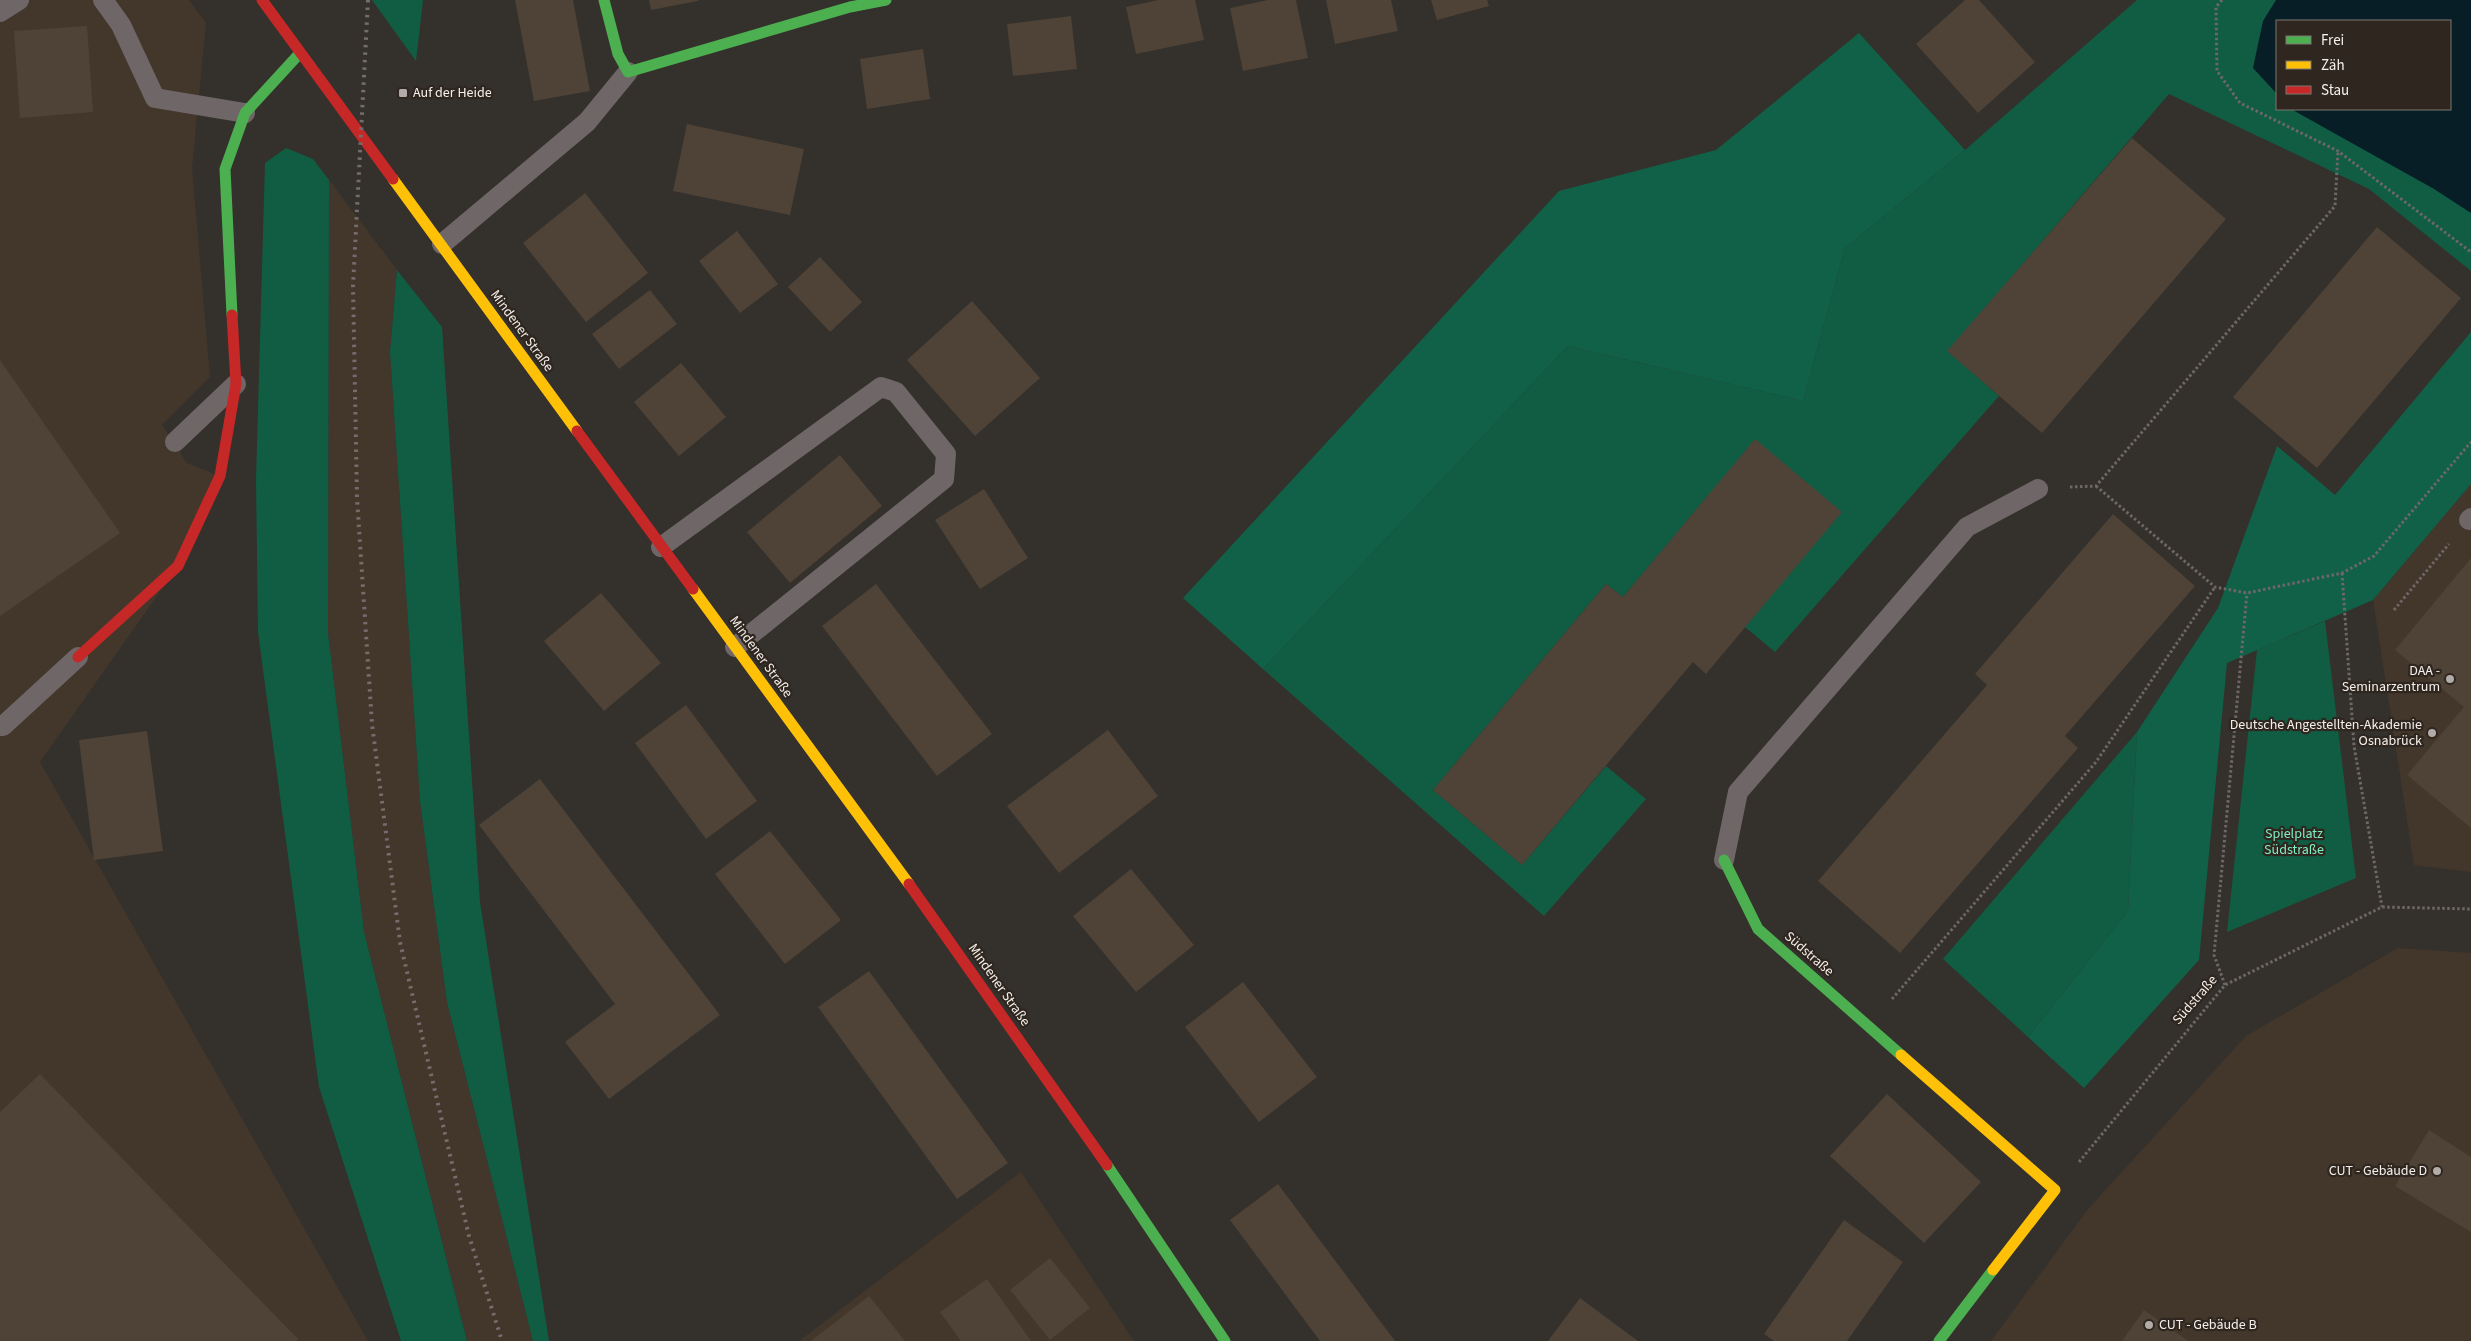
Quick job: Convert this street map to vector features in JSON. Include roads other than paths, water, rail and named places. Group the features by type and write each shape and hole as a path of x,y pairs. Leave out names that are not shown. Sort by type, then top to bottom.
{"street":[{"name":"Mindener Straße","path":"262,0 898,869 1073,1115 1225,1341"},
{"path":"604,0 618,54 628,72 850,8 886,0"},
{"path":"78,657 178,566 220,476 236,384 225,168 245,113 300,53"},
{"name":"Südstraße","path":"1724,860 1758,929 2055,1190 1939,1341"}],"lane":[{"path":"0,12 19,0"},
{"path":"103,0 121,25 155,98 245,113"},
{"path":"442,244 587,122 628,72"},
{"path":"175,442 236,384"},
{"path":"661,547 881,387 896,392 946,454 944,479 735,647"},
{"path":"1724,860 1738,792 1967,527 2038,489"},
{"path":"0,726 3,726 78,657"}],"water":[{"path":"2276,0 2471,0 2471,213 2434,189 2293,110 2451,110 2451,20 2276,20 2276,93 2253,68 2263,21"}],"railway":[{"path":"368,0 353,286 357,498 372,724 400,942 469,1236 502,1341"}],"place":[{"name":"Auf der Heide","path":"403,93"},
{"name":"DAA - Seminarzentrum","path":"2450,679"},
{"name":"Deutsche Angestellten-Akademie Osnabrück","path":"2432,733"},
{"name":"CUT - Gebäude D","path":"2437,1171"},
{"name":"CUT - Gebäude B","path":"2149,1325"}],"park label":[{"name":"Spielplatz Südstraße","path":"2294,842"}]}
